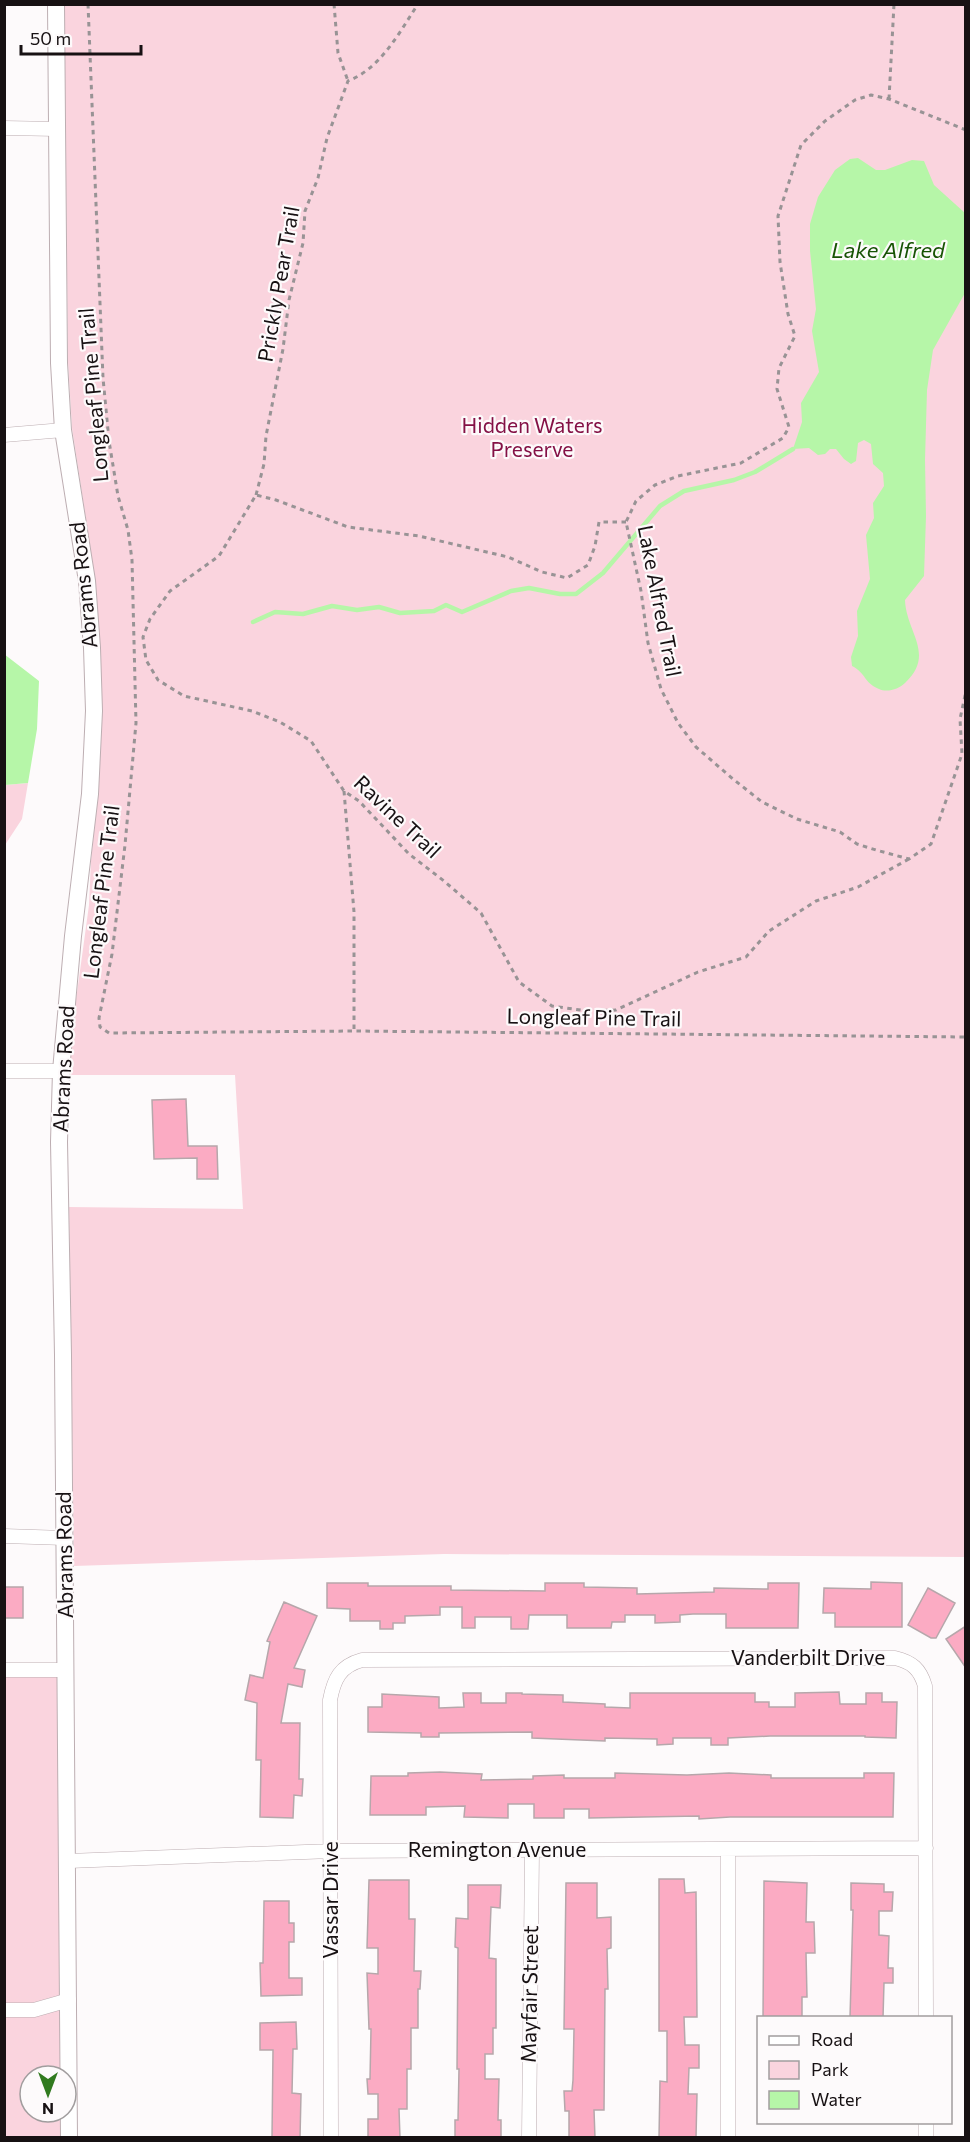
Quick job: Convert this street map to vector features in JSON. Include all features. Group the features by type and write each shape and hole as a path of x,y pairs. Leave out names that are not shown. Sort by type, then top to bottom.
{"street":[{"name":"Abrams Road","path":"56,4 59,363 63,429 87,581 94,711 90,794 73,936 62,1071 59,1142 65,1538 69,2138"},
{"path":"4,128 57,129"},
{"path":"4,435 63,429"},
{"path":"4,1071 62,1071"},
{"path":"4,1536 65,1538"},
{"name":"Vanderbilt Drive","path":"346,1666 362,1660 895,1658 906,1660 922,1675 926,1686 926,2016"},
{"name":"Vassar Drive","path":"331,2138 330,1700 338,1676 346,1666"},
{"path":"4,1670 66,1670"},
{"name":"Remington Avenue","path":"68,1861 332,1851 926,1848"},
{"path":"728,1849 728,2138"},
{"name":"Mayfair Street","path":"529,2138 532,1850"},
{"path":"4,2010 34,2010 69,2000"}],"path":[{"name":"Longleaf Pine Trail","path":"88,4 103,378 109,441 132,560 136,723 123,867 112,954 99,1018 100,1026 110,1033 354,1030 966,1038"},
{"path":"334,4 338,53 348,81 362,76 387,51 418,4"},
{"path":"889,99 894,4"},
{"name":"Prickly Pear Trail","path":"256,495 264,464 266,436 289,300 303,243 305,211 318,178 327,138 348,81"},
{"name":"Lake Alfred Trail","path":"909,859 857,844 840,832 797,819 762,802 696,747 678,723 661,689 648,643 626,522 636,501 655,485 678,476 741,463 783,438 789,427 777,389 779,368 795,336 788,314 780,262 777,216 801,146 825,121 855,100 871,95 889,99 966,130"},
{"path":"256,495 276,500 348,527 419,536 508,557 542,572 567,578 588,565 595,546 599,522 626,522"},
{"name":"Ravine Trail","path":"256,495 219,556 170,591 150,619 143,637 147,660 158,680 184,696 252,711 280,722 311,741 344,791 359,801 409,854 444,880 481,913 519,982 552,1006 587,1011 616,1010 698,972 746,957 769,931 816,901 858,887 909,859"},
{"path":"909,859 931,844 962,754 960,719 965,691"},
{"path":"344,791 354,912 354,1030"}],"green space":[{"name":"Hidden Waters Preserve","path":"64,5 965,5 965,1557 444,1554 74,1566 69,1207 243,1209 235,1075 69,1075 76,1000 89,905 102,711 95,579 72,428 68,362"},
{"path":"28,783 22,819 5,845 5,785"},
{"path":"58,1667 61,2064 18,2064 18,2124 61,2124 61,2137 5,2137 4,1668"}],"water":[{"name":"Lake Alfred","path":"858,158 876,170 885,170 912,160 924,161 934,185 965,213 965,293 933,350 927,390 924,576 905,600 919,652 918,662 914,672 905,683 896,689 889,690 882,690 870,684 852,666 851,657 858,636 857,611 870,579 866,535 874,518 873,503 884,486 883,473 873,464 871,444 864,440 858,443 856,461 851,464 836,449 830,449 825,454 818,455 809,448 793,449 802,422 801,403 819,372 812,331 816,309 810,251 810,224 818,197 835,170 850,159"},
{"path":"4,654 39,681 37,729 28,783 5,785"}],"building":[{"path":"186,1099 188,1146 217,1146 218,1179 197,1179 197,1158 154,1159 152,1100"},
{"path":"871,1582 902,1583 902,1627 835,1627 835,1613 823,1613 824,1588 871,1589"},
{"path":"327,1583 368,1583 368,1586 451,1586 451,1590 545,1591 545,1583 584,1583 584,1587 637,1588 637,1594 714,1592 714,1588 768,1589 768,1583 799,1583 798,1628 726,1628 726,1614 693,1614 680,1615 680,1622 655,1623 655,1615 625,1615 625,1622 612,1622 611,1628 567,1628 567,1615 529,1615 528,1629 511,1629 511,1617 475,1617 475,1628 462,1628 462,1607 440,1607 440,1615 405,1616 405,1623 393,1623 393,1629 380,1629 380,1621 350,1621 350,1609 327,1608"},
{"path":"4,1587 23,1587 23,1618 4,1618"},
{"path":"928,1588 955,1603 936,1638 931,1638 908,1625"},
{"path":"284,1602 317,1616 294,1668 305,1670 302,1687 288,1684 281,1723 300,1723 299,1779 303,1779 302,1796 294,1795 293,1818 260,1817 261,1760 256,1760 257,1703 245,1700 250,1675 263,1678 270,1642 267,1641"},
{"path":"966,1626 966,1668 946,1639"},
{"path":"839,1692 840,1704 866,1704 866,1693 882,1693 882,1702 897,1702 896,1738 770,1736 728,1738 728,1745 711,1745 711,1738 673,1738 673,1744 657,1745 657,1739 605,1738 605,1741 532,1738 532,1732 439,1733 439,1737 421,1737 421,1733 368,1732 368,1707 382,1707 382,1694 439,1697 439,1708 464,1707 463,1693 481,1693 481,1703 506,1703 506,1693 522,1693 563,1695 563,1702 630,1708 630,1693 755,1693 755,1702 769,1702 769,1707 795,1707 795,1693"},
{"path":"408,1773 482,1774 481,1780 533,1779 533,1776 564,1775 564,1778 615,1778 615,1773 687,1775 729,1773 771,1775 771,1778 864,1778 864,1773 894,1773 893,1817 589,1818 589,1809 564,1809 564,1818 534,1818 534,1804 508,1804 508,1818 464,1817 465,1806 426,1807 426,1815 370,1815 371,1776 408,1776"},
{"path":"659,1879 684,1879 685,1893 696,1892 697,2017 684,2017 685,2045 699,2045 699,2068 689,2068 688,2094 697,2094 696,2138 659,2138 660,2081 667,2082 667,2031 659,2031"},
{"path":"369,1880 409,1880 409,1919 415,1919 414,1971 421,1971 420,1989 418,1989 418,2028 411,2028 411,2069 407,2069 407,2109 399,2109 400,2138 368,2138 368,2119 378,2119 378,2094 368,2094 367,2079 370,2079 371,2029 369,2029 367,1973 378,1974 378,1948 367,1948"},
{"path":"764,1881 807,1883 806,1922 814,1922 815,1953 806,1953 807,1997 802,1997 802,2016 763,2016"},
{"path":"566,1883 597,1883 597,1918 611,1917 611,1948 607,1949 608,1989 605,1989 604,2110 594,2110 595,2138 569,2138 569,2111 565,2111 564,2091 572,2091 574,2029 564,2029"},
{"path":"851,1883 884,1884 884,1892 893,1892 892,1911 879,1911 879,1935 889,1936 888,1968 893,1968 893,1983 884,1983 883,2016 850,2016 853,1910 851,1910"},
{"path":"468,1885 501,1885 500,1908 491,1907 489,1958 496,1959 496,2028 493,2028 493,2054 485,2054 485,2079 499,2079 498,2120 501,2120 501,2138 455,2138 455,2120 458,2120 459,2069 457,2069 458,1948 455,1947 456,1918 468,1919"},
{"path":"264,1901 289,1901 289,1923 294,1923 294,1942 289,1942 289,1978 302,1978 302,1995 261,1996 260,1963 263,1963"},
{"path":"296,2022 297,2049 293,2049 292,2093 301,2094 300,2138 272,2138 273,2050 260,2050 260,2023"}],"waterway":[{"path":"253,622 275,612 303,614 332,606 357,610 379,607 400,613 434,611 446,605 462,612 511,591 529,588 560,594 576,594 603,573 660,506 684,491 734,480 755,472 793,449"}]}
